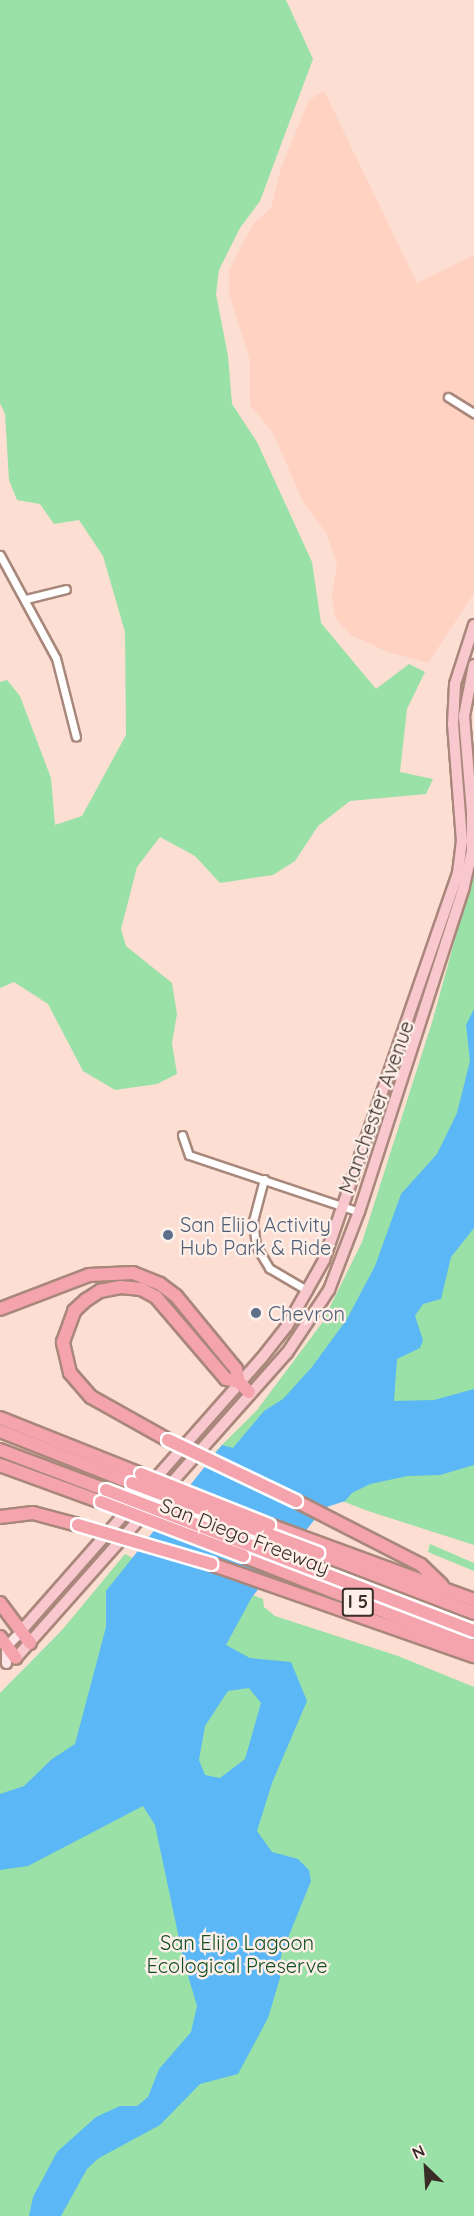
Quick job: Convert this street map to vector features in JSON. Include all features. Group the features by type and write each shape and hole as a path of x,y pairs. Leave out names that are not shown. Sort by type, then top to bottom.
{"highway":[{"path":"0,1309 89,1275 133,1273 160,1284 176,1296 236,1369 239,1382 249,1392"},
{"path":"239,1382 226,1379 156,1297 141,1289 121,1287 86,1299 74,1311 63,1342 70,1373 91,1397 168,1440 342,1524 420,1565 447,1590"},
{"name":"San Diego Freeway","path":"0,1418 321,1549 474,1600"},
{"path":"0,1431 132,1484 321,1549 474,1614"},
{"path":"0,1450 104,1496 474,1631"},
{"name":"San Diego Freeway","path":"0,1465 104,1496 474,1647"},
{"path":"0,1517 33,1513 78,1525 285,1590 474,1656"},
{"path":"0,1603 30,1643"},
{"path":"3,1642 7,1663"}],"main road":[{"name":"Manchester Avenue","path":"3,1642 21,1631 171,1464 287,1326 324,1260 341,1205 458,873 462,841 453,724 455,684 474,625"},
{"name":"Manchester Avenue","path":"7,1663 30,1643 309,1323 342,1263 464,886 471,852 465,716 474,664"}],"street":[{"path":"448,397 474,413"},
{"path":"0,555 26,599 56,658 76,737"},
{"path":"26,599 66,589"},
{"path":"182,1134 189,1155 359,1212"},
{"path":"264,1179 253,1221 255,1246 269,1268 308,1291"}],"shaded area":[{"path":"324,91 417,283 474,255 474,593 428,663 388,652 351,635 335,618 332,597 337,565 327,534 303,502 273,433 250,405 250,360 229,293 229,271 253,224 271,208 281,168 309,100"}],"green space":[{"path":"0,0 286,0 313,59 260,201 240,228 219,270 216,294 228,356 232,404 257,442 312,562 321,623 376,689 409,664 425,672 407,709 400,772 433,779 426,794 350,801 318,826 295,861 273,875 220,883 195,856 160,837 137,867 121,929 126,946 172,983 177,1014 172,1043 177,1074 157,1084 115,1090 83,1071 48,1004 14,982 0,988 0,682 7,680 20,696 51,778 55,825 82,816 126,735 125,632 103,556 79,520 54,524 40,504 17,500 9,480 5,414 0,403"},
{"path":"474,870 474,1545 368,1511 215,1452 257,1410 322,1323 362,1242 433,1019"},
{"path":"430,1544 474,1563 474,1571 428,1552"},
{"name":"San Elijo Lagoon Ecological Preserve","path":"125,1554 241,1614 253,1595 263,1599 264,1607 275,1616 398,1656 474,1687 474,2216 0,2216 0,1693 62,1630"}],"water":[{"path":"474,1009 474,1228 451,1257 441,1299 423,1304 415,1316 423,1340 420,1348 397,1359 394,1401 434,1400 474,1389 474,1465 440,1475 408,1476 370,1484 352,1493 345,1501 324,1508 252,1597 226,1645 250,1658 291,1662 307,1701 272,1783 257,1831 272,1852 298,1859 309,1870 311,1881 281,1955 280,1978 268,2018 238,2074 200,2084 160,2125 99,2158 87,2169 61,2216 29,2216 33,2197 57,2152 96,2117 120,2106 137,2106 148,2097 159,2069 191,2032 197,2006 184,1962 155,1825 143,1806 28,1866 0,1870 0,1794 24,1786 52,1759 75,1744 106,1627 106,1591 222,1445 233,1448 264,1411 283,1399 312,1367 347,1319 375,1266 401,1194 437,1154 457,1113 470,1061 466,1025","holes":["249,1688 261,1703 245,1759 220,1778 205,1775 199,1760 205,1726 228,1691"]}],"place":[{"name":"San Elijo Activity Hub Park & Ride","path":"168,1235"},
{"name":"Chevron","path":"256,1313"}]}
